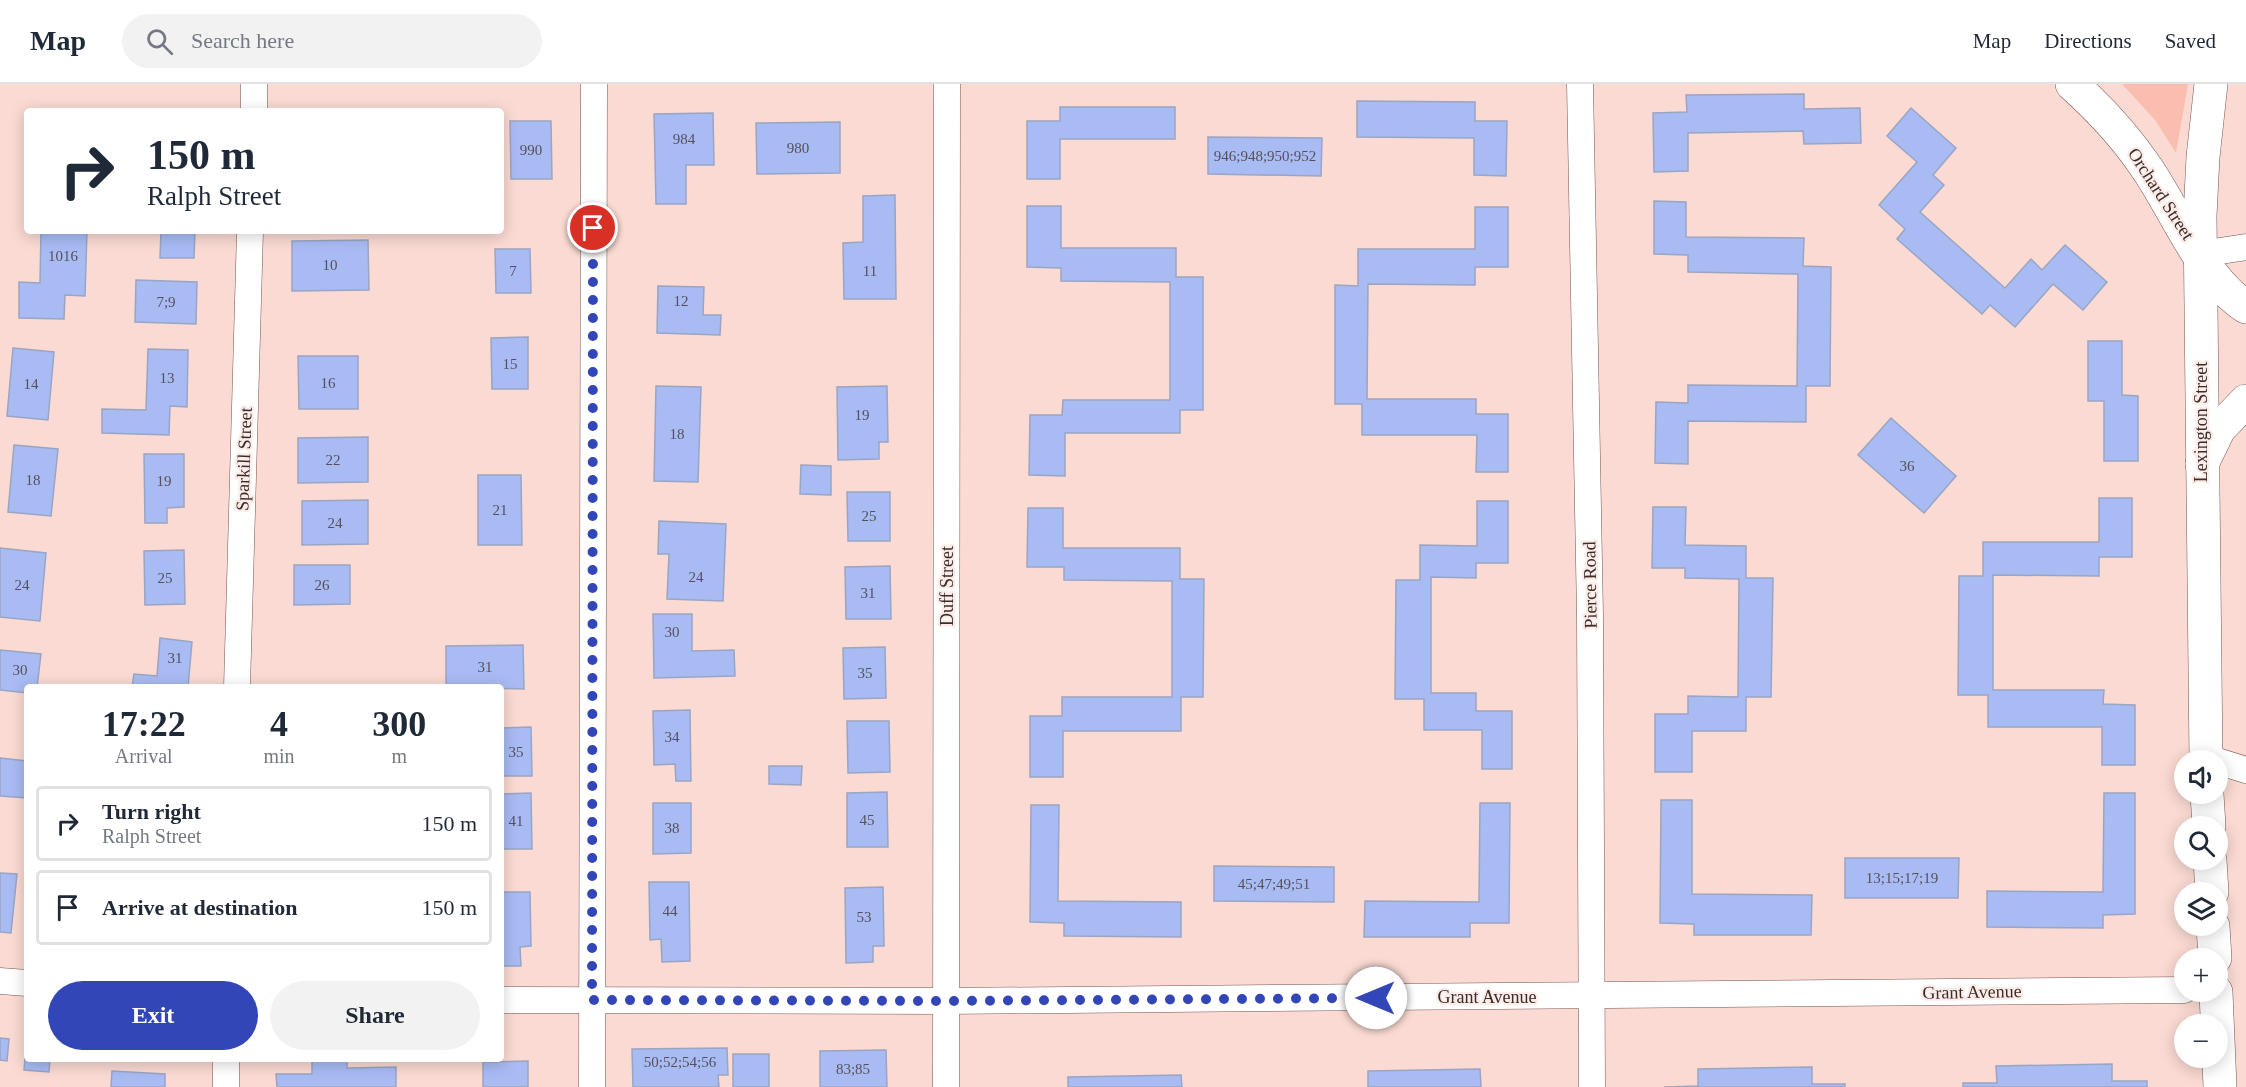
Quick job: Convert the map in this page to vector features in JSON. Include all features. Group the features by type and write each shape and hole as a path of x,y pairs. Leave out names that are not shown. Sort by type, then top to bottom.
{"street":[{"path":"254,84 254,108"},
{"path":"592,1087 594,84"},
{"name":"Duff Street","path":"946,1087 947,84"},
{"name":"Pierce Road","path":"1580,84 1590,615 1592,1087"},
{"name":"Orchard Street","path":"2072,84 2100,108 2126,139 2219,284 2246,307"},
{"name":"Lexington Street","path":"2211,84 2203,157 2200,254 2202,464 2211,750"},
{"name":"Sparkill Street","path":"237,684 250,234"},
{"path":"2200,254 2246,247"},
{"path":"2202,464 2219,429 2246,401"},
{"path":"2228,765 2246,770"},
{"path":"0,981 24,983"},
{"name":"Grant Avenue","path":"504,1000 946,1001 2174,990"},
{"path":"2216,1002 2220,1087"},
{"path":"226,1062 226,1087"}],"shaded area":[{"path":"2122,84 2188,84 2176,153 2155,120"}],"building":[{"path":"1804,94 1804,109 1860,108 1861,143 1804,144 1803,131 1688,133 1688,171 1654,172 1653,113 1687,112 1686,95"},
{"path":"1357,101 1475,102 1475,121 1507,121 1506,176 1474,175 1474,138 1357,137"},
{"path":"1060,107 1175,107 1175,139 1060,139 1060,179 1027,179 1027,121 1060,121"},
{"path":"1911,108 1956,148 1933,175 1944,185 1920,212 2005,288 2031,259 2042,270 2065,245 2107,282 2083,310 2053,284 2015,327 1990,305 1982,314 1897,239 1905,229 1879,205 1917,162 1887,136"},
{"path":"713,113 714,165 686,165 686,204 656,204 654,114"},
{"path":"510,121 551,121 552,179 511,179"},
{"path":"840,122 840,173 757,174 756,123"},
{"path":"1208,137 1322,138 1321,176 1208,174"},
{"path":"895,195 896,299 844,299 843,243 863,242 863,196"},
{"path":"1654,201 1686,202 1686,237 1804,238 1803,266 1831,267 1830,386 1806,386 1806,422 1688,421 1688,464 1655,463 1656,402 1688,403 1688,385 1797,386 1798,274 1688,272 1688,255 1654,254"},
{"path":"1027,206 1061,206 1061,248 1176,248 1176,277 1203,277 1203,410 1180,410 1180,433 1065,433 1065,476 1029,475 1030,415 1062,415 1063,400 1170,400 1170,282 1061,281 1061,268 1027,267"},
{"path":"1475,207 1508,207 1508,267 1475,267 1475,285 1368,284 1367,399 1476,399 1476,414 1508,414 1508,472 1476,472 1477,435 1362,435 1362,404 1335,404 1335,285 1358,286 1358,249 1475,249"},
{"path":"41,234 87,234 85,296 65,295 64,319 19,318 19,282 40,283"},
{"path":"161,234 195,234 194,258 160,258"},
{"path":"368,240 369,290 292,291 292,241"},
{"path":"495,249 530,249 531,293 496,293"},
{"path":"136,280 197,282 196,324 135,322"},
{"path":"658,286 704,287 703,315 721,315 720,335 657,333"},
{"path":"528,337 528,389 492,389 491,338"},
{"path":"2088,341 2122,341 2122,395 2138,396 2138,461 2104,461 2104,401 2088,401"},
{"path":"13,348 54,352 48,420 7,416"},
{"path":"148,349 188,350 187,407 170,406 169,435 102,433 102,409 146,410"},
{"path":"298,356 358,356 358,409 299,409"},
{"path":"656,386 701,387 698,482 654,481"},
{"path":"887,386 888,442 879,442 879,459 838,460 837,387"},
{"path":"1891,418 1956,476 1924,513 1858,455"},
{"path":"368,437 368,482 298,483 298,438"},
{"path":"14,445 58,449 51,516 8,512"},
{"path":"144,454 184,454 184,507 167,508 167,523 145,523"},
{"path":"801,465 831,466 831,495 800,494"},
{"path":"478,475 521,475 522,545 478,545"},
{"path":"847,492 890,492 890,541 848,541"},
{"path":"2099,498 2132,498 2132,557 2099,557 2099,576 1993,575 1993,690 2104,690 2103,704 2135,705 2135,765 2102,765 2102,727 1988,727 1988,695 1958,695 1959,576 1983,576 1983,542 2099,542"},
{"path":"368,500 368,544 302,545 302,501"},
{"path":"1477,501 1508,501 1508,563 1476,563 1476,578 1431,577 1431,693 1476,693 1476,711 1512,711 1512,769 1482,769 1482,730 1424,730 1424,699 1395,699 1396,580 1420,580 1420,545 1477,546"},
{"path":"1653,507 1686,507 1685,545 1746,546 1746,578 1773,578 1771,697 1746,697 1746,731 1692,731 1692,772 1655,772 1655,714 1688,714 1688,696 1738,697 1739,579 1685,578 1685,568 1652,568"},
{"path":"1028,508 1063,508 1063,548 1180,548 1180,579 1204,579 1203,697 1181,697 1181,731 1063,731 1063,777 1030,777 1030,716 1062,716 1062,697 1172,697 1172,581 1064,580 1064,567 1027,567"},
{"path":"659,521 726,524 723,601 667,599 669,554 658,554"},
{"path":"0,548 46,553 40,621 0,617"},
{"path":"184,550 185,604 145,605 144,551"},
{"path":"294,565 350,565 350,604 294,605"},
{"path":"890,566 891,619 846,619 845,567"},
{"path":"653,614 692,614 692,651 734,650 735,676 654,678"},
{"path":"160,638 192,642 188,684 132,684 134,674 157,676"},
{"path":"523,645 524,689 504,688 504,684 446,684 446,646"},
{"path":"885,647 886,698 844,699 843,648"},
{"path":"0,650 41,654 37,684 24,684 24,693 0,690"},
{"path":"690,710 691,781 676,781 675,764 654,765 653,711"},
{"path":"847,721 889,721 890,772 848,773"},
{"path":"531,727 532,776 504,776 504,728"},
{"path":"0,758 24,761 24,798 0,796"},
{"path":"769,766 802,766 801,785 769,784"},
{"path":"887,792 888,847 847,847 847,793"},
{"path":"531,793 532,849 504,849 504,794"},
{"path":"2104,793 2135,793 2135,914 2103,915 2103,928 1987,927 1987,891 2103,892"},
{"path":"1661,800 1692,800 1692,894 1812,895 1811,935 1694,935 1694,924 1660,923"},
{"path":"653,803 691,803 691,853 653,854"},
{"path":"1480,803 1510,803 1509,923 1470,923 1470,937 1364,937 1365,901 1479,902"},
{"path":"1031,805 1059,805 1058,901 1181,902 1181,937 1064,936 1064,923 1030,922"},
{"path":"1845,858 1959,858 1958,898 1845,898"},
{"path":"1214,866 1334,867 1334,902 1214,901"},
{"path":"0,873 17,874 11,933 0,932"},
{"path":"649,882 689,882 690,961 662,962 661,939 650,940"},
{"path":"883,887 884,946 873,946 873,962 846,963 845,888"},
{"path":"504,892 530,892 531,946 520,947 521,966 504,966"},
{"path":"0,1038 9,1039 7,1061 0,1060"},
{"path":"727,1048 728,1075 718,1075 719,1087 633,1087 632,1049"},
{"path":"886,1050 887,1087 820,1087 820,1051"},
{"path":"733,1054 769,1054 769,1087 733,1087"},
{"path":"528,1061 528,1087 483,1087 483,1062"},
{"path":"25,1062 50,1062 49,1072 24,1070"},
{"path":"312,1062 347,1062 347,1068 396,1067 396,1087 277,1087 276,1074 312,1074"},
{"path":"2112,1064 2112,1081 2147,1081 2147,1087 1963,1087 1963,1083 1997,1083 1996,1066"},
{"path":"1812,1067 1812,1084 1845,1084 1845,1087 1664,1087 1698,1086 1698,1069"},
{"path":"1480,1069 1481,1087 1368,1087 1368,1071"},
{"path":"112,1071 165,1074 165,1087 111,1087"},
{"path":"1181,1075 1182,1087 1068,1087 1068,1077"}],"route":[{"path":"593,228 592,1000 946,1001 1376,998"}]}
